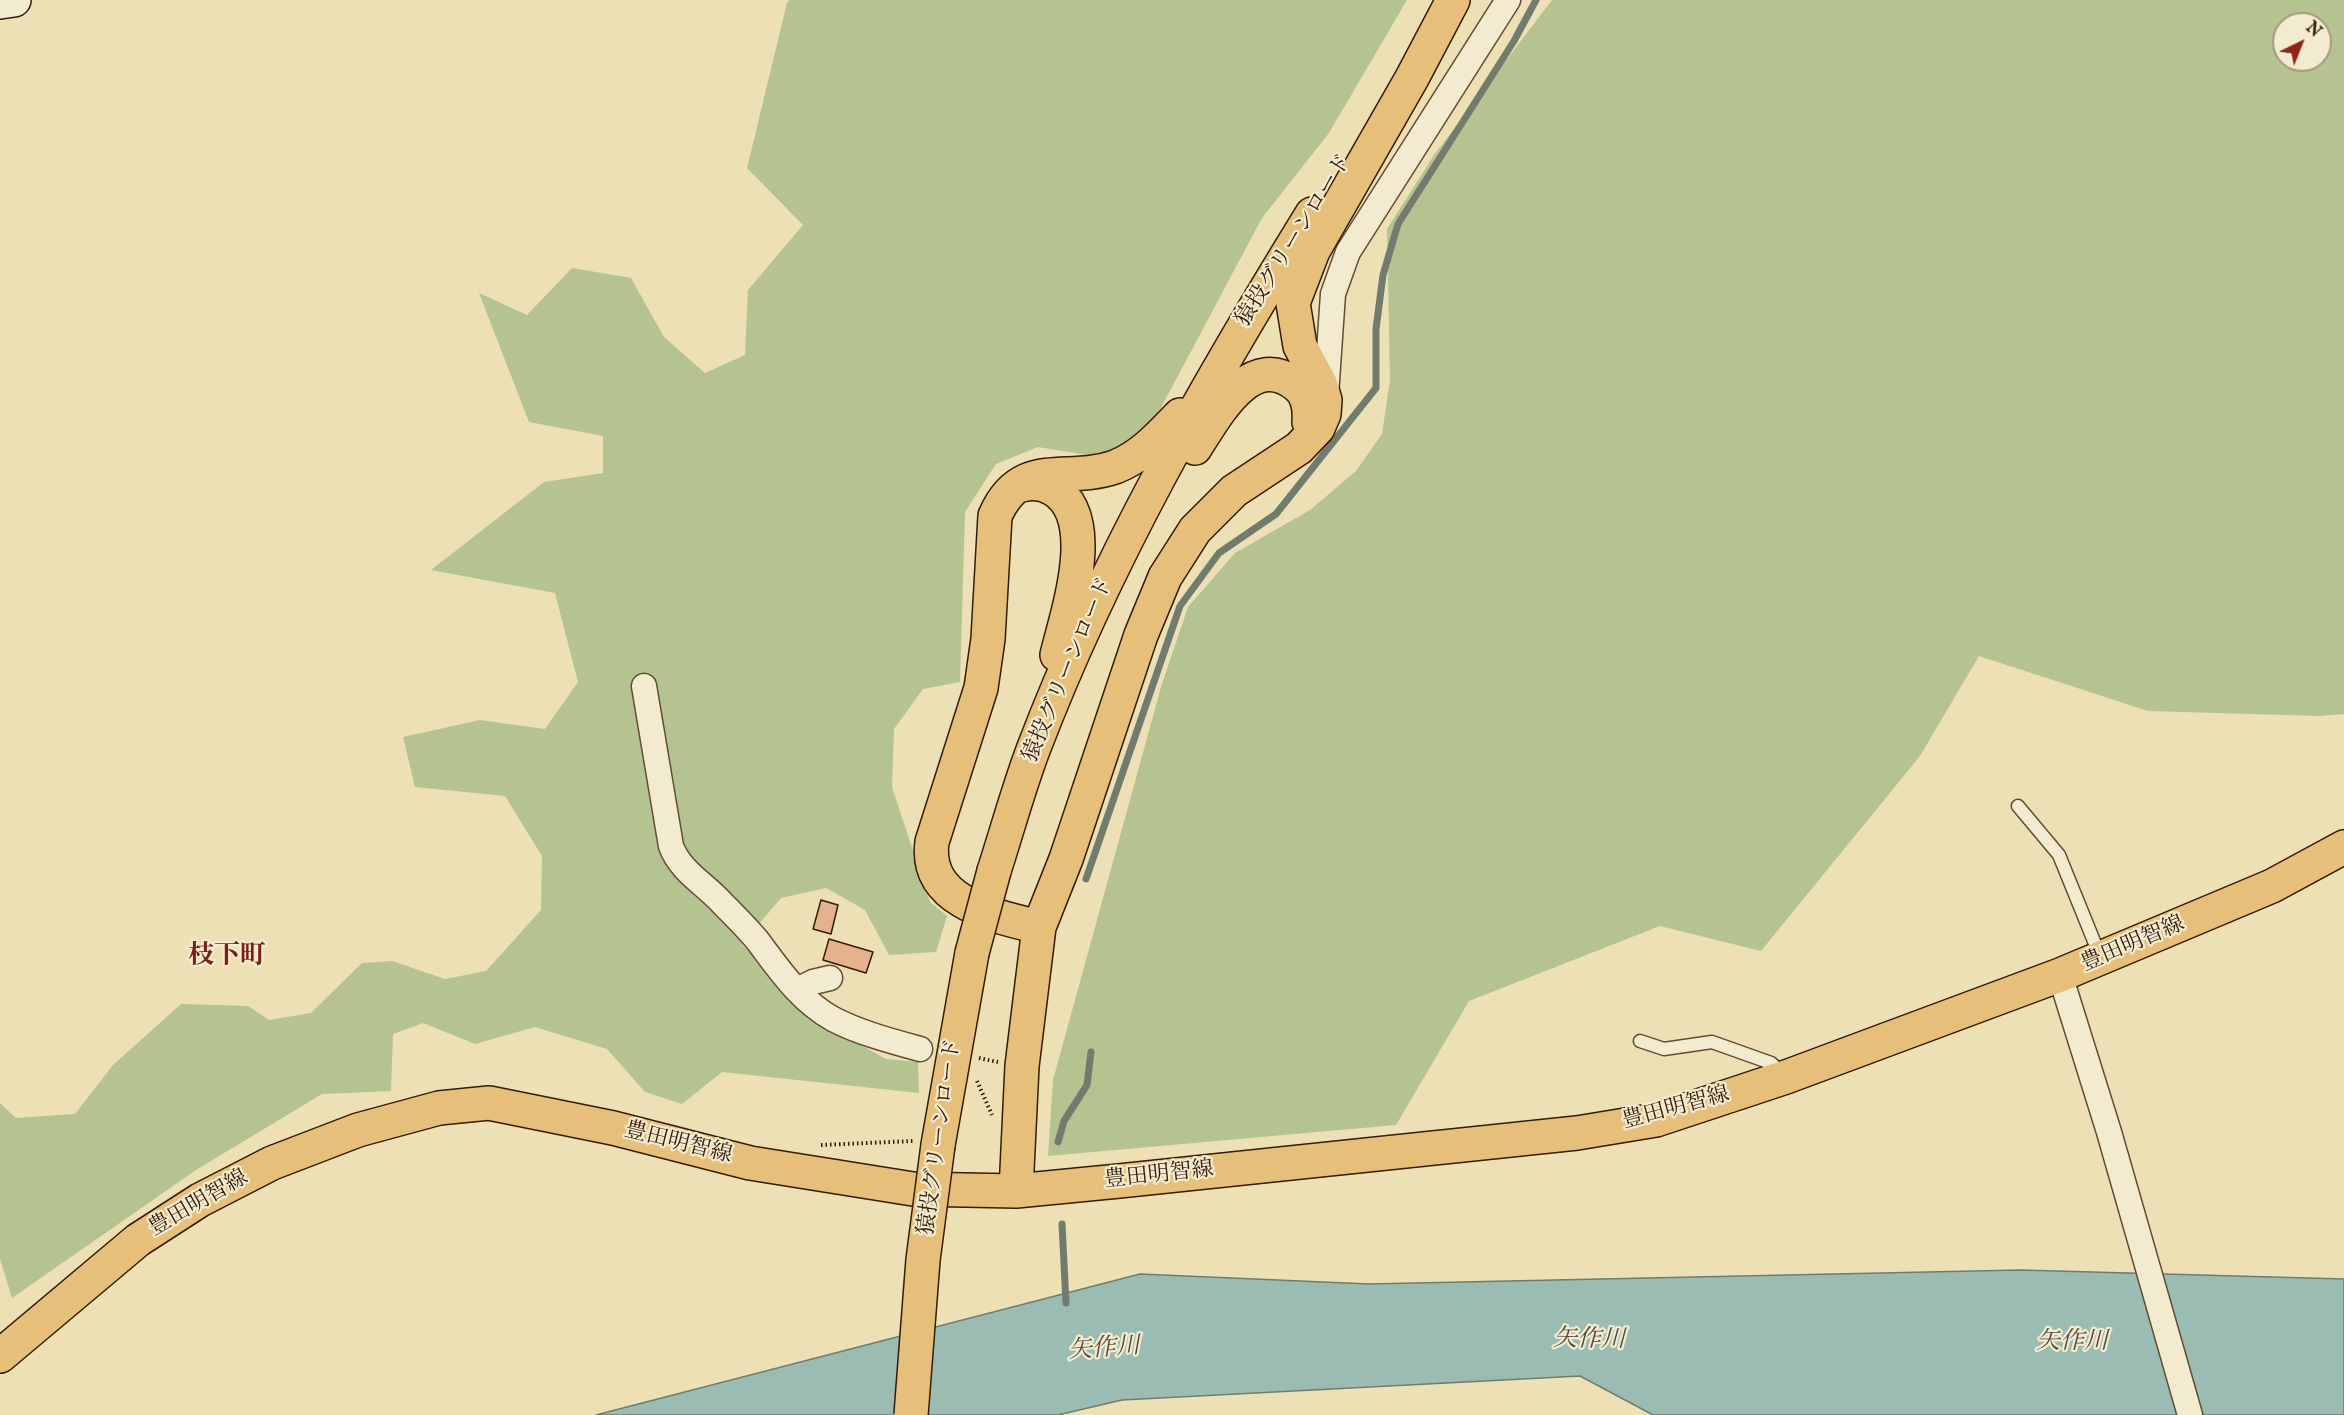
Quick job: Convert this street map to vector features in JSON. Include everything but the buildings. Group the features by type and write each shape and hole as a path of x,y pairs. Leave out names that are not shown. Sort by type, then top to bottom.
{"main road":[{"name":"猿投グリーンロード","path":"910,1415 923,1260 926,1143 994,872 1033,751 1070,663 1155,483 1206,387 1438,0"},
{"path":"1016,1191 1022,1066 1039,927 1066,859 1141,635 1165,577 1179,552 1213,509 1255,474 1299,448 1318,428 1324,414 1325,400 1320,382 1300,346 1293,303 1313,251 1412,78 1453,0"},
{"path":"1070,663 1170,488 1206,431 1236,391 1259,375 1273,374 1285,377 1297,385 1308,405 1309,419 1305,431 1283,456"},
{"path":"1039,927 961,901 939,882 933,871 930,856 932,842 981,688 988,639 995,516 1002,500 1012,489 1039,475 1097,472 1132,459 1164,433 1206,387"},
{"path":"1012,489 1037,483 1057,491 1073,514 1077,534 1078,558 1073,590 1033,751"},
{"name":"豊田明智線","path":"0,1356 138,1240 200,1200 272,1163 358,1130 440,1108 489,1103 522,1108 750,1162 913,1189 1016,1191 1577,1133 1656,1120 1786,1077 2060,975 2272,886 2344,847"}],"street":[{"path":"0,2 14,0"},
{"path":"1325,400 1332,294 1348,252 1508,0"},
{"path":"644,686 670,846 676,861 717,897 797,990 833,1019 875,1036 920,1049"},
{"path":"2060,975 2109,1132 2190,1415"},
{"path":"797,990 813,982 830,978"}],"lane":[{"path":"2018,806 2059,855 2100,958"},
{"path":"1640,1041 1664,1049 1712,1042 1771,1063 1786,1077"}],"path":[{"path":"973,1070 993,1119"},
{"path":"814,1146 926,1143"}],"green space":[{"path":"790,0 1407,0 1329,133 1262,218 1156,417 1134,444 1099,457 1038,447 996,464 965,512 960,682 923,689 894,729 892,787 930,902 947,916 936,952 889,955 865,910 826,888 781,898 742,944 801,1012 886,1059 918,1062 919,1093 722,1072 682,1104 645,1092 607,1049 535,1027 475,1044 423,1023 393,1034 391,1091 322,1094 196,1170 12,1298 0,1259 0,1103 16,1118 75,1114 113,1065 181,1004 248,1006 269,1020 311,1013 362,963 392,961 445,979 486,971 541,910 542,856 505,796 415,787 403,737 480,720 545,729 578,682 555,593 431,570 544,482 603,473 603,436 529,422 479,293 527,315 572,268 631,278 664,337 705,373 745,355 748,290 803,225 747,168 787,3"},
{"path":"1552,0 2344,0 2344,714 2319,716 2148,711 1979,656 1920,756 1761,951 1660,926 1469,1001 1396,1125 1048,1156 1053,1080 1161,687 1188,607 1235,553 1310,510 1356,471 1382,434 1390,380 1387,229 1434,155"}],"water":[{"name":"矢作川","path":"2020,1270 2344,1279 2344,1415 1653,1415 1580,1376 1122,1400 1058,1415 596,1415 1140,1274 1369,1284"}],"waterway":[{"path":"1086,879 1180,606 1219,553 1276,514 1376,388 1376,329 1383,275 1398,224 1514,41 1536,0"},
{"path":"1058,1142 1064,1121 1087,1085 1091,1052"},
{"path":"1062,1224 1066,1303"}],"district":[{"name":"枝下町","path":"227,958"}]}
